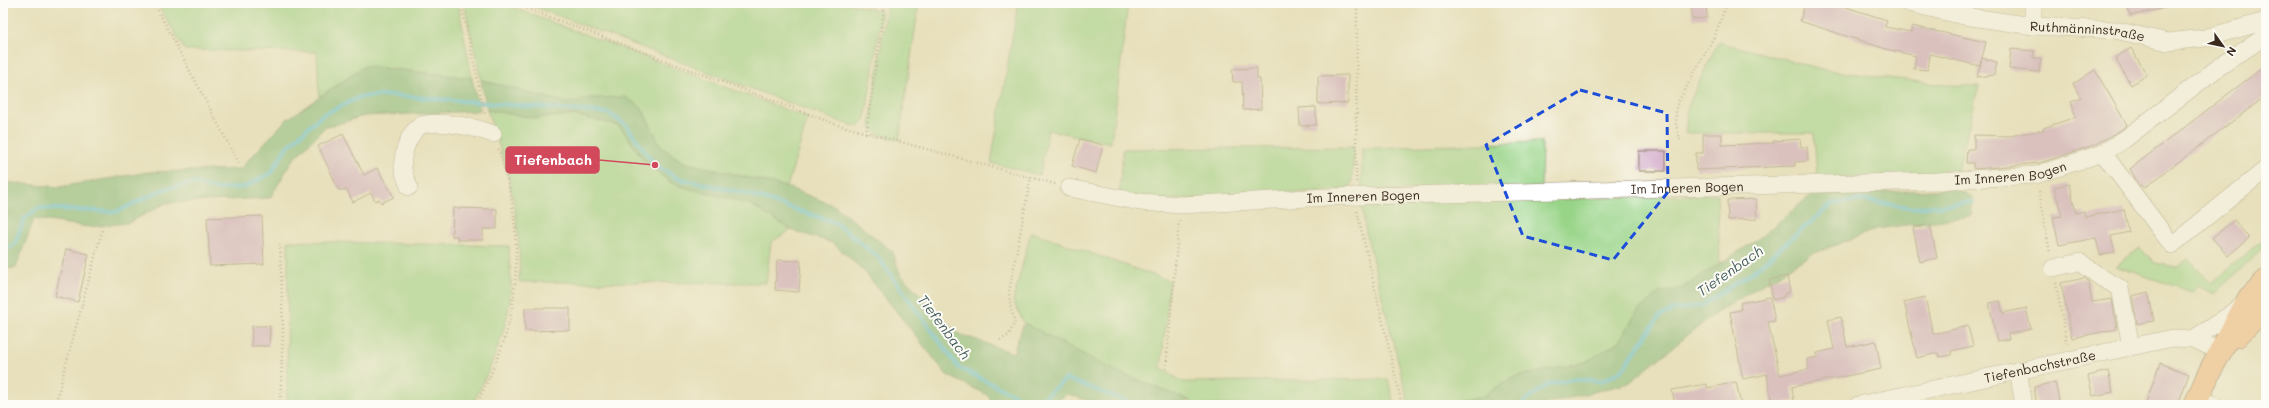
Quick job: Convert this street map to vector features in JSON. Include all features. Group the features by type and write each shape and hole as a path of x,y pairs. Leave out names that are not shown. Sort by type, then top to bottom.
{"main road":[{"path":"2202,402 2220,352 2258,302 2266,281"}],"street":[{"name":"Ruthmänninstraße","path":"1908,3 1964,16 2033,26 2116,30 2168,42 2206,38 2266,21"},
{"path":"2033,3 2033,26"},
{"name":"Im Inneren Bogen","path":"1069,188 1140,202 1181,205 1356,197 1993,179 2036,175 2103,153 2125,139 2219,67 2266,36"},
{"path":"409,187 403,170 403,162 414,130 425,124 468,126 493,134"},
{"path":"2103,153 2172,245 2266,169"},
{"path":"2053,268 2080,262 2100,277 2120,288 2131,347"},
{"path":"2193,339 2228,316 2258,302"},
{"name":"Tiefenbachstraße","path":"1858,405 2173,338 2193,339 2220,352"},
{"path":"2018,370 2024,405"}],"path":[{"path":"154,3 240,164"},
{"path":"461,3 484,112"},
{"path":"512,3 800,112 866,134 1031,176 1069,188"},
{"path":"866,134 884,3"},
{"path":"1357,3 1356,197 1358,217 1402,405"},
{"path":"1680,140 1676,125 1676,106 1715,35 1728,3"},
{"path":"476,405 501,349 508,326 515,286 516,264 511,202 506,176 493,134"},
{"path":"1000,340 1009,335 1015,321 1011,310 1009,292 1031,176"},
{"path":"1166,369 1181,205"},
{"path":"55,405 103,227"},
{"path":"280,242 283,332 280,405"}],"highlighted area":[{"path":"1580,90 1667,113 1668,192 1613,260 1523,236 1486,145"}],"green space":[{"path":"157,3 458,3 472,78 365,66 319,97 317,52 185,50"},
{"path":"464,3 501,3 808,118 787,187 683,162 661,147 641,107 590,98 568,103 481,80"},
{"path":"524,3 847,3 882,11 865,121 858,127 832,119"},
{"path":"887,3 919,3 899,140 877,134 870,125"},
{"path":"1018,3 1128,3 1111,143 1048,130 1040,175 991,163"},
{"path":"1718,42 1826,70 1945,85 1979,86 1956,176 1817,178 1814,133 1685,133 1688,106"},
{"path":"365,66 472,78 480,111 364,116 324,128 292,161 270,198 166,203 128,223 89,227 34,219 16,268 3,269 3,182 59,187 148,172 240,169 286,120"},
{"path":"481,80 568,103 590,98 625,97 641,107 661,147 683,162 787,187 835,206 893,252 900,274 957,333 1013,353 1024,323 1113,370 1189,400 1181,405 1102,405 1067,394 1051,405 992,405 989,396 947,375 864,271 833,243 791,230 750,204 673,184 646,163 620,126 574,115 535,118 487,110"},
{"path":"487,110 535,118 574,115 620,126 646,163 673,184 750,204 791,230 771,242 766,283 519,282 516,215 507,173"},
{"path":"1542,142 1541,188 1365,190 1361,184 1362,148"},
{"path":"1354,147 1352,183 1346,190 1162,200 1119,194 1123,149"},
{"path":"1956,189 1973,197 1971,216 1877,229 1810,255 1713,315 1629,383 1542,405 1428,405 1482,397 1511,378 1586,362 1620,341 1637,312 1659,293 1682,288 1758,239 1811,195"},
{"path":"1717,194 1720,264 1682,288 1659,293 1637,312 1620,341 1586,362 1511,378 1483,397 1428,405 1409,405 1366,233 1361,202 1571,199"},
{"path":"1031,232 1170,281 1161,368 1183,382 1388,379 1394,405 1198,405 1113,370 1024,323 1013,301"},
{"path":"2266,237 2266,245 2214,294 2198,285 2192,292 2115,266 2140,248 2155,263 2177,267 2188,259 2211,283"},
{"path":"288,241 509,246 511,283 507,315 498,346 472,405 287,405"}],"building":[{"path":"1691,3 1706,3 1707,18 1692,19"},
{"path":"1805,3 1833,3 1887,20 1885,27 1911,32 1912,26 1986,42 1980,66 1930,54 1928,70 1914,69 1916,56 1886,49 1800,21"},
{"path":"2127,3 2165,3 2165,8 2130,16"},
{"path":"2131,48 2147,75 2131,85 2115,58"},
{"path":"2011,49 2034,51 2033,58 2041,58 2039,72 2009,69"},
{"path":"1982,58 1997,62 1994,75 1977,77"},
{"path":"2266,65 2266,96 2144,188 2142,185 2140,186 2130,169"},
{"path":"1257,68 1257,79 1260,79 1261,109 1243,110 1242,82 1233,82 1232,69"},
{"path":"2095,70 2127,125 2119,131 2094,145 2040,163 1976,169 1973,168 1973,163 1966,163 1967,149 1974,149 1974,135 2009,136 2044,130 2043,128 2076,117 2071,102 2081,98 2073,84"},
{"path":"1348,75 1348,103 1318,104 1318,76"},
{"path":"1316,107 1316,125 1300,126 1299,108"},
{"path":"343,134 364,175 377,168 394,197 381,203 379,199 375,201 371,193 353,202 347,190 339,190 318,146"},
{"path":"1703,134 1722,134 1722,145 1774,143 1773,141 1800,139 1801,147 1807,147 1808,161 1795,162 1795,166 1696,170 1696,153 1703,153"},
{"path":"1080,139 1103,145 1096,173 1072,166"},
{"path":"1639,151 1666,151 1666,171 1639,171"},
{"path":"2069,184 2076,213 2084,211 2085,217 2124,209 2129,232 2111,236 2115,252 2100,255 2096,238 2059,245 2053,217 2062,216 2054,187"},
{"path":"1756,199 1757,219 1728,220 1727,200"},
{"path":"453,208 497,209 497,229 483,229 483,240 457,240 458,236 452,236"},
{"path":"262,216 264,264 210,266 207,218"},
{"path":"2234,220 2249,238 2228,256 2212,238"},
{"path":"1930,224 1937,258 1920,262 1913,228"},
{"path":"66,249 89,254 78,302 55,296"},
{"path":"777,260 801,261 799,292 775,290"},
{"path":"1787,276 1790,292 1784,294 1784,297 1773,300 1769,280"},
{"path":"2085,278 2088,281 2092,302 2112,299 2117,329 2072,338 2061,283"},
{"path":"2148,292 2154,321 2137,324 2132,296"},
{"path":"1770,297 1775,321 1768,322 1780,375 1809,369 1807,359 1818,357 1817,353 1834,349 1828,320 1841,317 1847,347 1876,341 1881,369 1792,387 1794,401 1772,405 1767,374 1743,379 1730,312 1741,310 1740,303"},
{"path":"1925,297 1933,334 1968,326 1973,346 1951,351 1952,355 1939,357 1938,353 1917,358 1904,302"},
{"path":"2000,301 2003,313 2026,308 2031,329 2008,334 2009,339 1997,341 1989,303"},
{"path":"525,308 570,308 570,330 525,331"},
{"path":"252,326 270,326 269,346 251,346"},
{"path":"2160,363 2189,374 2178,405 2145,405"},
{"path":"2108,371 2113,392 2093,396 2088,376"},
{"path":"1736,382 1741,405 1675,405 1672,390 1707,384 1708,388"},
{"path":"2055,382 2060,405 2037,405 2034,387"}],"waterway":[{"name":"Tiefenbach","path":"3,251 15,244 24,219 38,208 116,212 164,189 194,183 216,189 245,187 271,173 286,148 322,115 360,97 389,95 608,113 626,125 655,165 677,178 745,193 836,223 878,257 959,368 1035,405 1066,379 1137,405"},
{"name":"Tiefenbach","path":"1520,405 1547,385 1572,379 1602,381 1622,370 1659,317 1673,310 1701,306 1751,273 1832,204 1863,200 1914,208 1973,202"}],"place":[{"name":"Tiefenbach","path":"655,165"}]}
